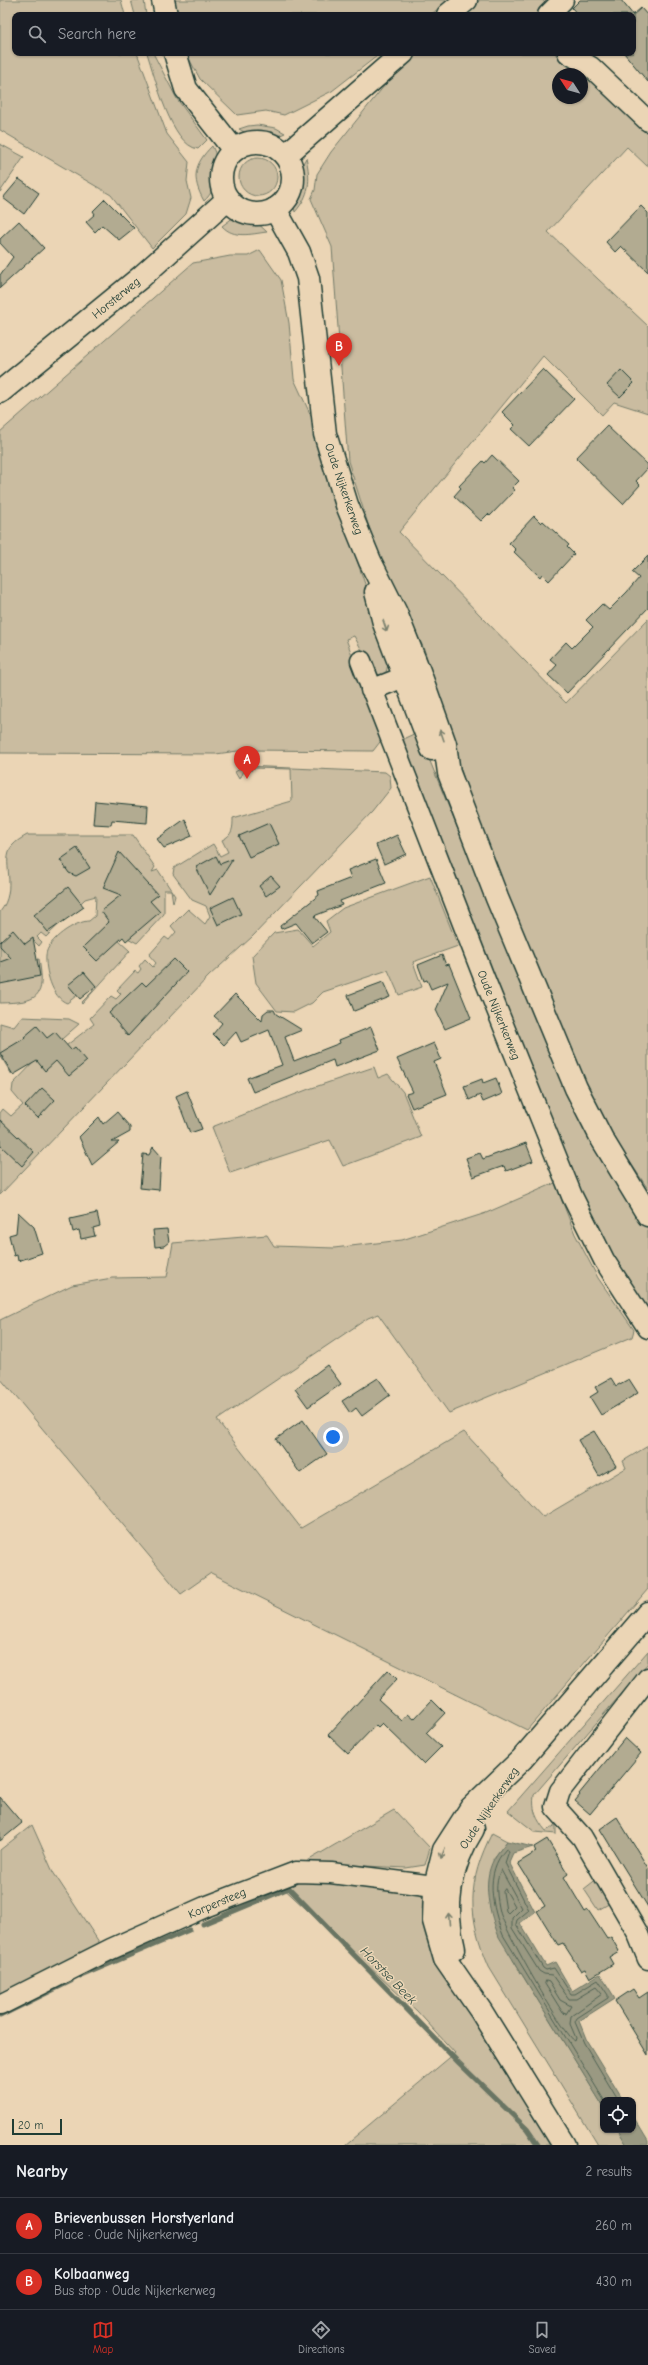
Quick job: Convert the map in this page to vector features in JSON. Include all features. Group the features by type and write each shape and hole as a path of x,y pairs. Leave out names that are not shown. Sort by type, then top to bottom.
{"street":[{"path":"163,0 165,12"},
{"path":"452,12 466,0"},
{"path":"551,12 563,0"},
{"path":"176,56 186,89 234,150"},
{"path":"286,155 400,56"},
{"path":"573,56 591,67 648,122"},
{"path":"255,142 272,145 286,155 291,164 293,184 290,194 275,209 255,214 235,207 223,190 222,174 227,158 234,150 244,144 255,142"},
{"name":"Horsterweg","path":"0,392 141,277 228,199"},
{"name":"Oude Nijkerkerweg","path":"275,209 299,252 308,278 325,434 347,505 370,561 396,613 412,674 445,744 449,773 497,898 576,1088 602,1139 628,1179 648,1215"},
{"name":"Oude Nijkerkerweg","path":"361,661 371,690 572,1196 604,1260 648,1328"},
{"path":"371,690 412,674"},
{"name":"Oude Nijkerkerweg","path":"628,1179 648,1202"},
{"name":"Oude Nijkerkerweg","path":"564,2145 472,1997 450,1936 448,1909 442,1887 463,1844 522,1759 648,1613"},
{"path":"648,1678 560,1791 555,1807 582,1837 642,1928 648,1959"},
{"name":"Korpersteeg","path":"0,2005 111,1949 205,1907 296,1872 330,1873 442,1887"}],"shaded area":[{"path":"0,0 121,0 124,12 12,12 12,56 138,56 167,134 189,162 187,181 191,198 186,214 152,248 111,195 0,130"},
{"path":"131,0 144,0 146,12 134,12"},
{"path":"166,0 450,0 434,12 170,12"},
{"path":"480,0 543,0 546,5 540,12 466,12"},
{"path":"148,56 155,56 177,99 207,140 198,149 188,145 180,136 165,108"},
{"path":"188,56 377,56 332,91 284,115 266,111 237,115 200,79"},
{"path":"412,56 558,56 574,68 552,68 552,104 588,104 588,75 648,132 648,167 627,147 548,232 648,326 648,413 614,402 602,415 543,356 399,532 566,703 648,619 648,1189 610,1132 567,1045 477,822 424,649 375,546 348,461 332,247 311,199 315,190 317,174 331,152 401,65"},
{"path":"257,125 276,128 285,133 279,136 262,138 250,135 239,129"},
{"path":"0,144 24,157 0,192"},
{"path":"212,146 217,160 217,175 209,196 204,201 197,185 196,172 201,159"},
{"path":"254,158 262,158 272,163 276,170 276,184 272,191 262,196 254,196 244,191 242,188 239,181 239,173 244,163 247,161"},
{"path":"306,158 309,180 308,187 304,199 295,212 293,198 295,184"},
{"path":"245,216 253,219 267,232 243,235 232,233 222,226 234,217"},
{"path":"260,250 281,280 289,323 294,379 312,418 326,477 344,522 390,658 386,672 381,676 374,672 354,636 346,639 383,738 373,751 245,750 216,754 0,753 0,432 193,263 230,256 248,256"},
{"path":"418,732 564,1088 585,1130 648,1225 648,1314 579,1199 401,745 405,738"},
{"path":"245,766 385,772 390,776 391,788 372,812 252,937 209,976 0,1195 0,1113 3,1109 11,1116 23,1105 12,1092 13,1084 36,1060 33,1056 12,1075 0,1055 0,1023 14,1027 22,1017 69,1019 79,1024 54,1046 58,1052 94,1024 90,1018 111,996 116,999 121,994 117,990 135,971 138,973 141,969 139,966 145,959 153,967 156,963 149,955 165,937 169,940 176,932 171,926 188,909 205,924 210,916 206,906 192,900 173,874 174,868 213,844 220,856 228,852 222,840 232,831 233,818 292,801 291,769 252,768 251,771 243,771 239,779 235,772"},
{"path":"27,835 133,835 155,867 152,872 158,870 175,896 173,903 171,890 164,890 164,914 137,943 124,936 119,941 130,951 82,1004 81,1003 93,991 89,986 67,1003 62,1000 57,996 50,983 46,955 51,943 63,932 77,924 89,921 95,916 96,896 85,899 46,937 41,933 37,937 42,942 39,946 33,940 21,967 39,959 41,982 40,990 36,995 31,999 23,1001 0,1003 0,912 8,894 9,852 15,843"},
{"path":"430,876 458,946 413,962 422,987 399,995 388,970 323,992 312,1003 294,1012 277,1011 256,983 252,956 274,933 298,929 313,946 330,932 326,921 343,908"},
{"path":"374,1067 378,1078 388,1074 403,1092 421,1137 343,1166 330,1140 230,1173 212,1127 309,1089"},
{"path":"555,1183 575,1234 598,1278 634,1330 632,1337 449,1413 378,1314 368,1318 217,1420 301,1528 464,1432 543,1517 626,1468 623,1461 648,1446 648,1589 527,1730 211,1573 181,1594 0,1378 0,1320 72,1285 112,1278 167,1277 173,1243 267,1235 274,1246 334,1248 402,1240 486,1213"},
{"path":"648,1651 648,1663 534,1795 534,1810 543,1827 546,1831 556,1825 556,1834 535,1832 508,1811"},
{"path":"394,1810 430,1848 425,1865 406,1868 304,1863"},
{"path":"32,1825 53,1872 101,1945 0,1996 0,1850"},
{"path":"492,1833 507,1841 493,1859 513,1960 600,2101 600,2133 620,2133 627,2145 598,2145 489,1967 477,1931 473,1899 474,1883 484,1851"},
{"path":"598,1878 614,1901 598,1910 584,1889"},
{"path":"305,1879 413,1891 427,1901 554,2145 345,2145 455,2053 417,2011 280,1885"}],"water":[{"path":"507,1841 533,1847 513,1853 509,1862 535,1912 520,1923 546,1966 555,1962 572,1991 600,1974 615,1998 579,2021 587,2041 621,2097 600,2097 600,2101 499,1937 490,1909 487,1888 490,1868 497,1854"},
{"path":"636,2121 648,2141 648,2145 627,2145 620,2133 636,2133"}],"building":[{"path":"580,0 621,0 631,12 575,12 572,8"},
{"path":"641,8 648,16 648,82 626,56 636,56 636,12"},
{"path":"19,179 39,193 24,214 3,198"},
{"path":"105,199 134,228 119,240 102,225 95,232 86,222 95,214 93,211"},
{"path":"641,206 648,213 648,272 621,246 615,252 606,242"},
{"path":"19,221 44,248 0,288 0,275 13,257 0,243 0,239"},
{"path":"543,369 574,399 529,446 511,429 515,425 502,412"},
{"path":"621,370 634,383 620,397 607,385"},
{"path":"607,426 648,465 648,468 636,481 640,485 623,504 576,458"},
{"path":"492,455 519,481 512,488 515,490 490,516 488,514 481,521 454,496 461,488 459,486 483,461 485,463"},
{"path":"534,516 541,523 543,521 569,545 567,547 574,554 549,581 542,574 540,577 514,552 516,550 509,543"},
{"path":"648,556 648,608 567,693 548,675 557,665 550,659 566,642 572,648 593,627 586,620 602,604 609,610 627,592 639,578 632,572"},
{"path":"95,801 148,806 147,823 112,820 111,825 93,824"},
{"path":"185,819 192,836 164,848 157,839"},
{"path":"269,823 279,844 249,857 239,836"},
{"path":"397,835 406,854 384,864 376,845"},
{"path":"77,848 90,868 76,876 69,873 60,860"},
{"path":"119,852 158,895 150,901 160,912 126,941 123,937 97,961 83,947 109,922 101,911 121,895 103,888"},
{"path":"216,856 220,864 233,859 210,895 196,867"},
{"path":"376,859 386,883 340,901 342,905 314,916 327,932 312,943 296,923 281,929 280,926 319,895 318,891 351,878 348,870"},
{"path":"271,876 280,886 266,896 259,886"},
{"path":"68,887 84,907 48,932 34,915"},
{"path":"233,897 241,914 218,925 210,908"},
{"path":"13,930 25,944 33,938 40,976 0,984 0,962 11,958 0,946 0,942"},
{"path":"442,955 446,965 449,964 471,1018 445,1029 436,1010 448,982 431,989 427,980 424,981 418,965"},
{"path":"174,959 187,972 128,1036 109,1013 142,982 146,986"},
{"path":"84,972 96,986 80,999 68,985"},
{"path":"383,982 390,997 354,1011 348,995"},
{"path":"235,994 262,1021 263,1014 268,1010 274,1010 276,1014 302,1030 285,1037 294,1061 340,1043 339,1040 371,1027 380,1050 335,1067 333,1060 253,1092 247,1078 282,1065 269,1030 241,1042 236,1032 224,1045 213,1034 222,1023 214,1016"},
{"path":"37,1026 47,1038 55,1032 71,1050 75,1047 87,1061 69,1076 56,1061 45,1071 37,1061 13,1075 0,1053 25,1038 24,1037"},
{"path":"434,1043 441,1059 434,1062 447,1094 412,1108 406,1094 413,1092 397,1059"},
{"path":"496,1078 502,1094 483,1102 480,1095 469,1100 464,1086 482,1079 483,1083"},
{"path":"42,1088 55,1100 38,1118 25,1106"},
{"path":"187,1091 202,1129 190,1133 176,1096"},
{"path":"117,1112 130,1127 130,1132 112,1142 119,1142 92,1165 79,1137 99,1117 103,1124"},
{"path":"0,1120 34,1152 22,1166 0,1145"},
{"path":"526,1143 533,1161 506,1171 504,1166 473,1177 466,1158 480,1153 483,1159"},
{"path":"153,1147 161,1156 159,1190 140,1188 143,1154 149,1155"},
{"path":"18,1212 34,1227 42,1253 18,1261 17,1255 14,1256 9,1235 16,1233"},
{"path":"97,1213 100,1226 93,1228 95,1236 81,1239 79,1230 73,1232 70,1219"},
{"path":"167,1229 169,1242 164,1246 155,1247 153,1230"},
{"path":"327,1365 341,1384 308,1407 295,1389"},
{"path":"378,1378 390,1395 362,1416 356,1408 350,1413 342,1401"},
{"path":"611,1378 616,1386 629,1379 638,1393 601,1415 590,1397 598,1392 595,1387"},
{"path":"303,1420 327,1454 300,1473 276,1439"},
{"path":"594,1431 616,1466 599,1476 578,1440"},
{"path":"388,1670 397,1679 378,1699 402,1721 408,1714 414,1719 432,1700 445,1713 426,1733 441,1747 424,1764 382,1723 378,1727 376,1725 348,1754 328,1735"},
{"path":"625,1738 641,1753 590,1814 575,1801 580,1795 579,1794"},
{"path":"0,1797 22,1823 0,1841"},
{"path":"617,1817 648,1868 648,1907 600,1829"},
{"path":"547,1839 568,1874 564,1877 585,1912 588,1910 607,1939 611,1937 619,1951 609,1957 613,1964 590,1978 585,1969 581,1971 563,1943 558,1945 537,1911 545,1906 518,1863 536,1852 534,1847"},
{"path":"633,1989 639,1998 648,1992 648,2055 615,2001"}],"waterway":[{"name":"Horstse Beek","path":"203,1924 289,1888 459,2063 527,2129 538,2145"},
{"name":"Horstse Beek","path":"81,1976 189,1930"},
{"name":"Horstse Beek","path":"0,2016 71,1981"}],"place":[{"name":"Kolbaanweg","path":"339,366"},
{"name":"Brievenbussen Horstyerland","path":"247,779"}]}
